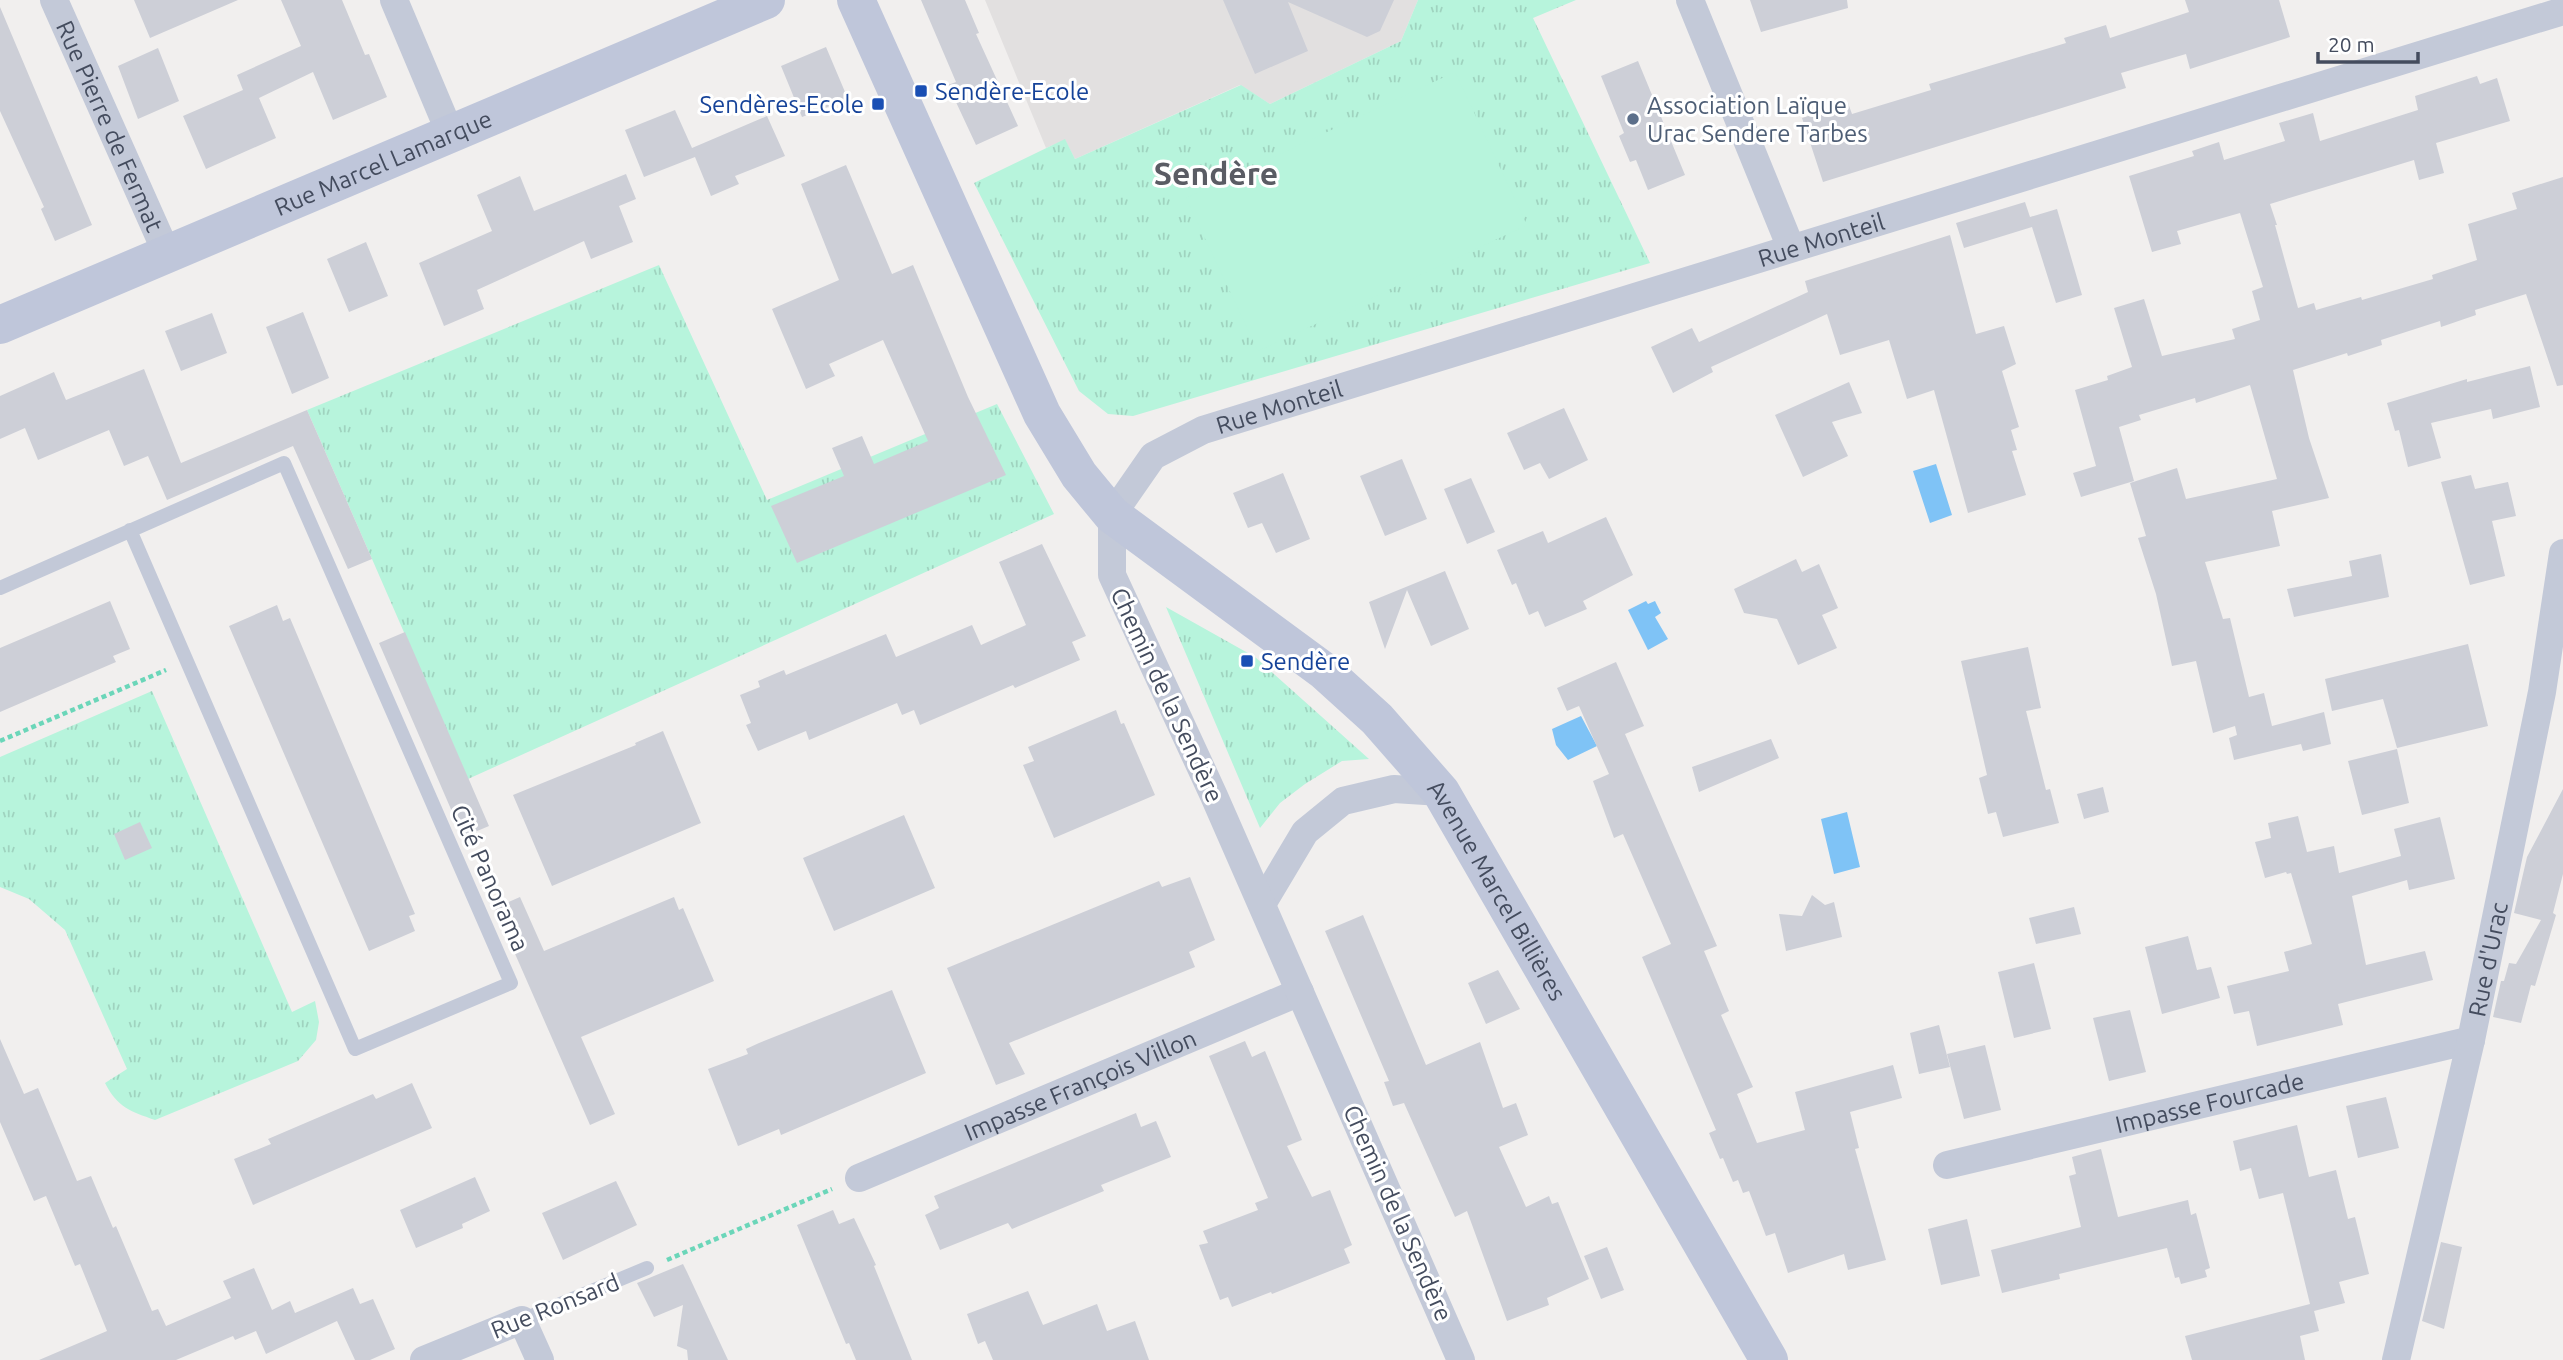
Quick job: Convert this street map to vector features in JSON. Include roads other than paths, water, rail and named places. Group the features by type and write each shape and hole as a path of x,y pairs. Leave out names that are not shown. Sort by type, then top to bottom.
{"street":[{"name":"Rue Pierre de Fermat","path":"54,0 167,254"},
{"path":"394,0 450,134"},
{"name":"Rue Marcel Lamarque","path":"0,325 766,0"},
{"path":"856,0 1042,414 1079,475 1112,516"},
{"path":"1690,0 1791,248"},
{"name":"Rue Monteil","path":"1112,516 1153,456 1203,430 2563,11"},
{"name":"Avenue Marcel Billières","path":"1112,516 1324,671 1377,719 1441,792 1769,1360"},
{"name":"Chemin de la Sendère","path":"1112,516 1112,575 1262,904 1431,1286 1461,1360"},
{"name":"Rue d'Urac","path":"2396,1360 2471,1040 2542,692 2563,554"},
{"path":"1262,904 1305,832 1343,801 1394,789 1441,792"},
{"name":"Impasse François Villon","path":"859,1178 1300,992"},
{"name":"Impasse Fourcade","path":"1947,1165 2471,1040"},
{"path":"522,1320 540,1360"},
{"name":"Rue Ronsard","path":"424,1360 522,1320"}],"lane":[{"name":"Cité Panorama","path":"0,589 130,530 284,463 512,983 355,1049 130,530"},
{"name":"Rue Ronsard","path":"522,1320 647,1268"}],"water":[{"path":"1936,464 1952,515 1930,523 1913,471"},
{"path":"1646,601 1648,604 1655,601 1661,613 1655,617 1668,639 1648,650 1628,610"},
{"path":"1581,716 1597,746 1568,760 1556,745 1552,729"},
{"path":"1847,812 1860,867 1834,874 1821,819"}],"place":[{"name":"Sendère-Ecole","path":"921,91"},
{"name":"Sendères-Ecole","path":"878,104"},
{"name":"Association Laïque Urac Sendere Tarbes","path":"1633,119"},
{"name":"Sendère","path":"1247,661"}],"district":[{"name":"Sendère","path":"1216,173"}]}
